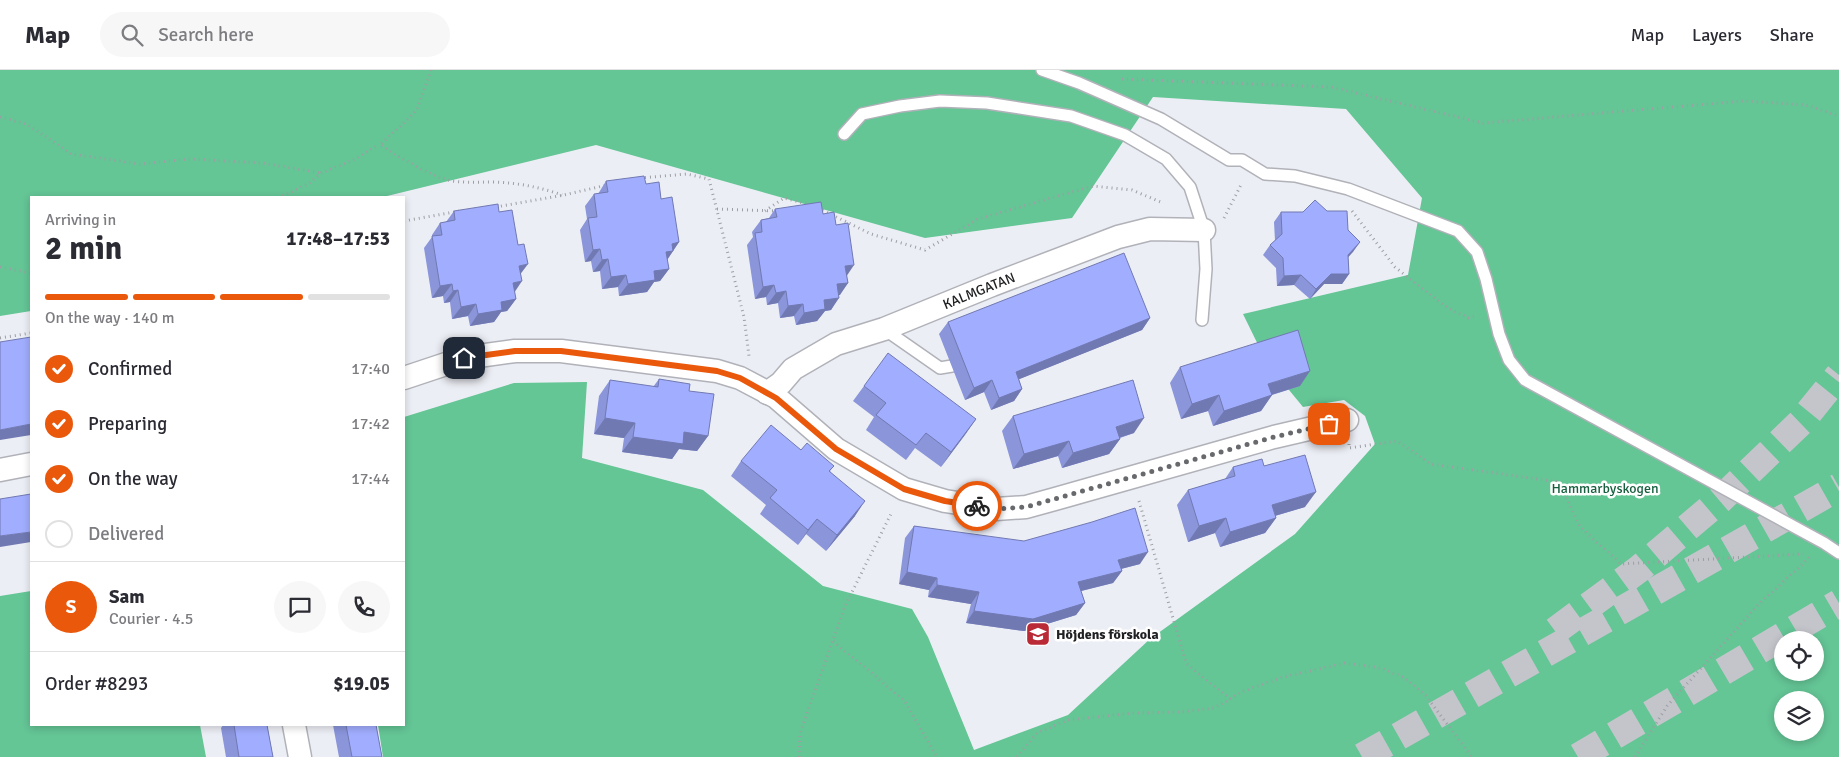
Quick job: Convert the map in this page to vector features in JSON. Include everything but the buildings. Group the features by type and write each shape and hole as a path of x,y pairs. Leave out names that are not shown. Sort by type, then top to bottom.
{"street":[{"name":"KALMGATAN","path":"767,393 793,369 836,344 884,329 992,285 1118,238 1150,229 1203,224"},
{"path":"405,378 464,358 515,351 561,351 717,371 740,378 776,398 836,449 904,489 945,501 996,509 1026,507 1274,437 1347,420"},
{"path":"0,470 30,464"},
{"path":"294,726 300,757"}],"lane":[{"path":"1042,70 1079,83 1161,119 1229,160 1242,160 1266,174 1295,176 1339,187 1458,231 1477,252 1486,279 1499,334 1509,360 1525,380 1839,553"},
{"path":"844,134 862,114 940,100 987,103 1071,116 1125,135 1166,159 1190,187 1203,224 1206,269 1202,320"},
{"path":"884,329 940,368 952,366"}],"path":[{"path":"282,196 308,184 321,173 351,161 380,145 417,109 431,70"},
{"path":"1120,79 1331,87 1483,123 1744,102 1806,105 1839,116"},
{"path":"0,117 27,124 71,154 140,164 190,160 262,163 321,173"},
{"path":"380,145 407,162 449,180 472,184 494,182 540,187 564,195"},
{"path":"765,211 784,198 823,209 871,234 925,250 978,219 1093,186 1132,190 1203,224 1221,223 1242,183 1242,160"},
{"path":"634,179 688,174 710,179 744,317 750,359"},
{"path":"488,208 564,195 610,184"},
{"path":"1339,187 1355,218 1395,267 1443,306 1468,318 1495,314"},
{"path":"717,209 782,211"},
{"path":"405,221 469,210"},
{"path":"0,267 30,273"},
{"path":"0,338 30,333"},
{"path":"1347,420 1349,448 1397,441 1430,464 1559,482 1580,527 1621,564 1813,553 1758,605 1667,706 1635,757"},
{"path":"1132,477 1186,663 1230,699"},
{"path":"799,757 800,733 845,606 904,489"},
{"path":"833,641 904,700 937,757"},
{"path":"1017,757 1037,733 1068,720 1134,713 1180,712 1214,708 1244,691 1283,677 1344,663 1381,668 1405,678 1426,696 1472,757"}],"green space":[{"name":"Hammarbyskogen","path":"0,70 1839,70 1839,757 383,757 378,726 405,726 405,417 514,383 587,382 582,458 703,490 823,586 912,609 928,637 974,750 1068,715 1150,639 1295,534 1375,444 1365,416 1344,400 1303,407 1267,363 1243,314 1408,275 1422,198 1346,109 1153,97 1072,218 925,238 596,145 387,196 30,196 30,311 0,316"},
{"path":"30,591 30,726 200,726 206,757 0,757 0,596"}],"tunnel":[{"path":"1555,631 1639,569 1721,499 1801,422 1839,375"},
{"path":"1362,757 1839,487"},
{"path":"1578,757 1839,603"}],"way so far":[{"path":"977,506 996,509 1026,507 1274,437 1329,424"}],"place":[{"name":"Höjdens förskola","path":"1038,634"}],"route":[{"path":"464,358 515,351 561,351 717,371 740,378 776,398 836,449 904,489 945,501 977,506"}]}
